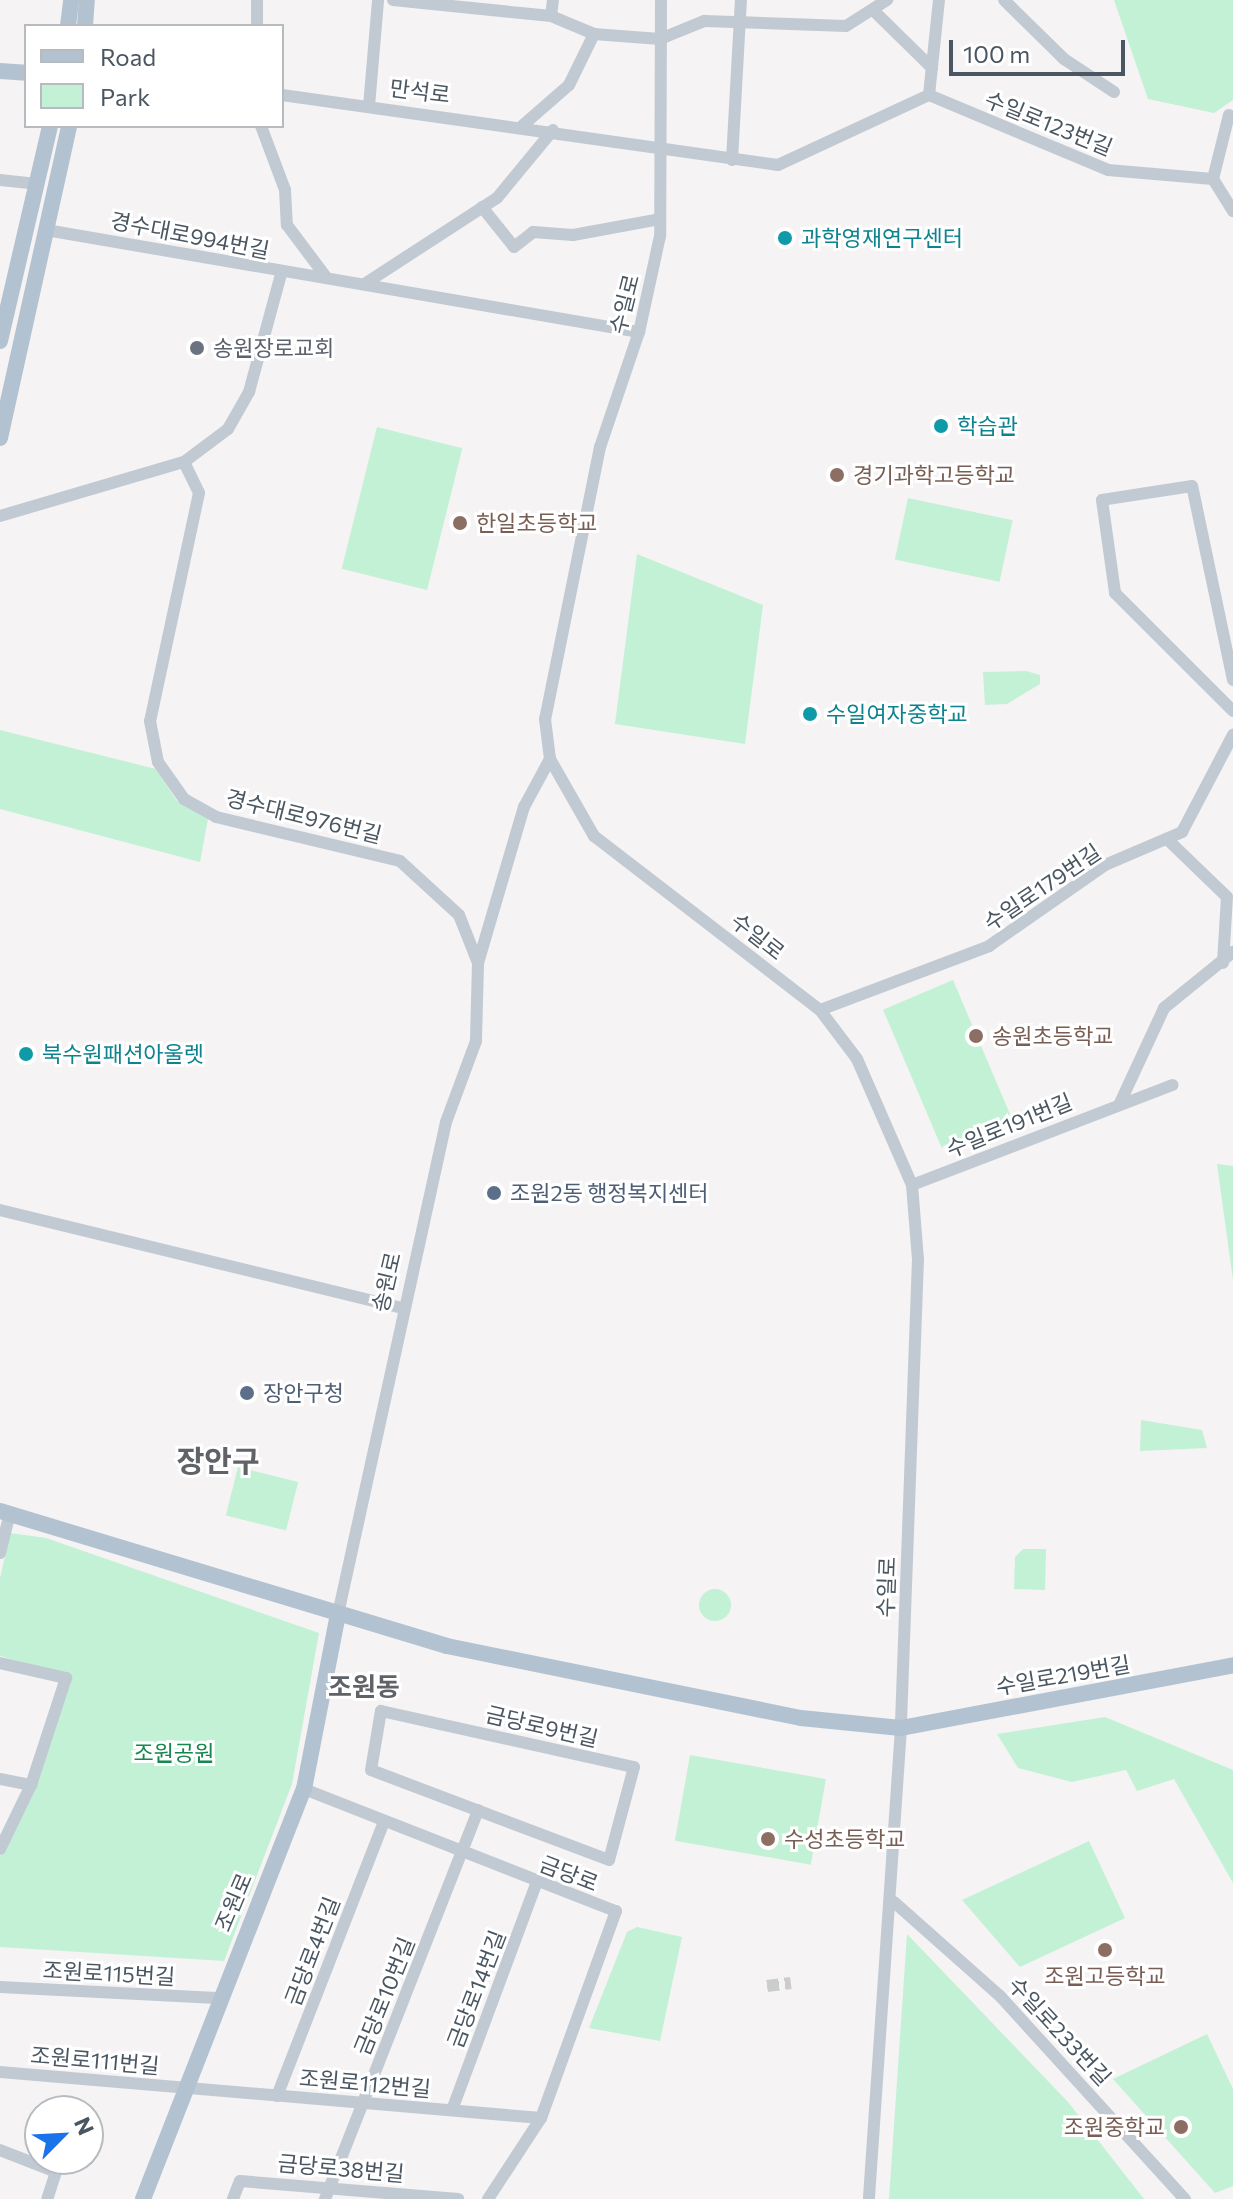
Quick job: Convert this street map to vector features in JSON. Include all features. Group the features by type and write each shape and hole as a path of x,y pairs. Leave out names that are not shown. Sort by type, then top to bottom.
{"main road":[{"path":"68,24 71,0"},
{"path":"0,71 24,73"},
{"path":"0,438 69,128"},
{"path":"0,341 48,134 65,146"},
{"path":"5,1512 338,1614 582,1674 801,1718 901,1728"},
{"name":"조원로","path":"143,2199 187,2088 217,1998 304,1789 338,1614"},
{"name":"수일로219번길","path":"901,1728 1233,1665"}],"street":[{"path":"257,0 257,24"},
{"path":"369,106 378,0"},
{"path":"393,0 551,16 594,34 660,39 704,21 846,26 875,12 887,0"},
{"path":"551,16 553,0"},
{"name":"수일로","path":"661,0 660,219 639,332 600,447 543,700 550,759 594,836 820,1010 857,1059 912,1185 918,1259 894,1902 869,2199"},
{"path":"732,160 741,0"},
{"path":"659,146 778,165 929,95 939,0"},
{"path":"1004,0 1064,59 1114,92"},
{"path":"875,12 932,68"},
{"path":"522,126 569,85 594,34"},
{"name":"만석로","path":"284,95 659,146"},
{"name":"수일로123번길","path":"929,95 1108,170 1213,179"},
{"path":"1229,115 1213,179 1233,211"},
{"name":"경수대로994번길","path":"262,128 285,190 287,225 326,277"},
{"path":"366,283 482,207 553,130"},
{"path":"0,180 37,184"},
{"path":"482,207 514,247 533,232 573,235 660,219"},
{"name":"경수대로994번길","path":"46,230 281,274 366,283 639,332"},
{"path":"0,516 184,462 228,429 249,392 281,274"},
{"name":"경수대로976번길","path":"184,462 199,493 150,721 158,762 184,799 216,817 400,861 459,915 478,963"},
{"path":"1233,680 1192,486 1102,500 1115,593 1233,711"},
{"name":"수일로179번길","path":"820,1010 989,946 1105,865 1182,832 1233,735"},
{"path":"478,963 524,807 550,759"},
{"path":"1167,839 1227,897 1223,963"},
{"path":"1120,1103 1164,1008 1233,952"},
{"name":"송원로","path":"338,1614 446,1122 476,1041 478,963"},
{"name":"수일로191번길","path":"912,1185 1172,1085"},
{"path":"0,1210 403,1308"},
{"path":"0,1553 5,1512"},
{"path":"0,1663 66,1678 31,1785 0,1849"},
{"name":"금당로9번길","path":"381,1711 634,1767 609,1860 478,1810 371,1770 381,1711"},
{"path":"0,1779 31,1785"},
{"name":"금당로","path":"304,1789 616,1911 541,2118 488,2199"},
{"path":"463,1852 478,1810"},
{"name":"금당로4번길","path":"277,2096 384,1821"},
{"name":"금당로10번길","path":"325,2199 463,1852"},
{"name":"금당로14번길","path":"452,2110 537,1882"},
{"name":"수일로233번길","path":"894,1902 1000,1996 1185,2199"},
{"name":"조원로115번길","path":"0,1987 217,1998"},
{"name":"조원로111번길","path":"0,2072 187,2088"},
{"name":"조원로112번길","path":"187,2088 541,2118"},
{"path":"0,2150 56,2172 47,2199"},
{"name":"금당로38번길","path":"233,2199 240,2181 330,2186 458,2199"}],"green space":[{"path":"1114,0 1233,0 1233,100 1214,113 1148,99"},
{"path":"377,427 462,448 427,590 342,569"},
{"path":"908,498 1013,520 1000,582 895,560"},
{"path":"637,554 763,605 745,744 615,724"},
{"path":"1026,671 1040,675 1040,684 1007,704 985,705 983,672"},
{"path":"0,730 156,769 177,801 208,819 200,862 0,809"},
{"path":"953,980 1012,1118 942,1148 883,1010"},
{"path":"1217,1164 1233,1166 1233,1280"},
{"path":"1141,1420 1202,1430 1207,1448 1140,1451"},
{"path":"238,1467 298,1482 286,1531 226,1516"},
{"name":"조원공원","path":"10,1533 46,1538 319,1633 292,1784 224,1961 0,1947 0,1856 35,1786 71,1676 0,1656 0,1578"},
{"path":"1023,1549 1046,1549 1045,1590 1014,1589 1015,1557"},
{"path":"715,1589 726,1594 731,1605 726,1616 715,1621 704,1616 699,1605 704,1594"},
{"path":"1105,1717 1233,1770 1233,1883 1174,1779 1137,1791 1126,1770 1072,1782 1018,1768 997,1734"},
{"path":"690,1755 826,1779 811,1865 675,1841"},
{"path":"1089,1841 1125,1918 1020,1967 962,1900"},
{"path":"637,1927 682,1937 660,2041 589,2028 627,1932"},
{"path":"907,1934 1068,2102 1144,2199 889,2199"},
{"path":"1207,2034 1233,2089 1233,2186 1215,2193 1113,2079"}],"tunnel":[{"path":"767,1986 791,1983"}],"place":[{"name":"과학영재연구센터","path":"785,238"},
{"name":"송원장로교회","path":"197,348"},
{"name":"학습관","path":"941,426"},
{"name":"경기과학고등학교","path":"837,475"},
{"name":"한일초등학교","path":"460,523"},
{"name":"수일여자중학교","path":"810,714"},
{"name":"송원초등학교","path":"976,1036"},
{"name":"북수원패션아울렛","path":"26,1054"},
{"name":"조원2동 행정복지센터","path":"494,1193"},
{"name":"장안구청","path":"247,1393"},
{"name":"수성초등학교","path":"768,1839"},
{"name":"조원고등학교","path":"1105,1950"},
{"name":"조원중학교","path":"1181,2127"}],"district":[{"name":"장안구","path":"218,1460"},
{"name":"조원동","path":"364,1686"}]}
